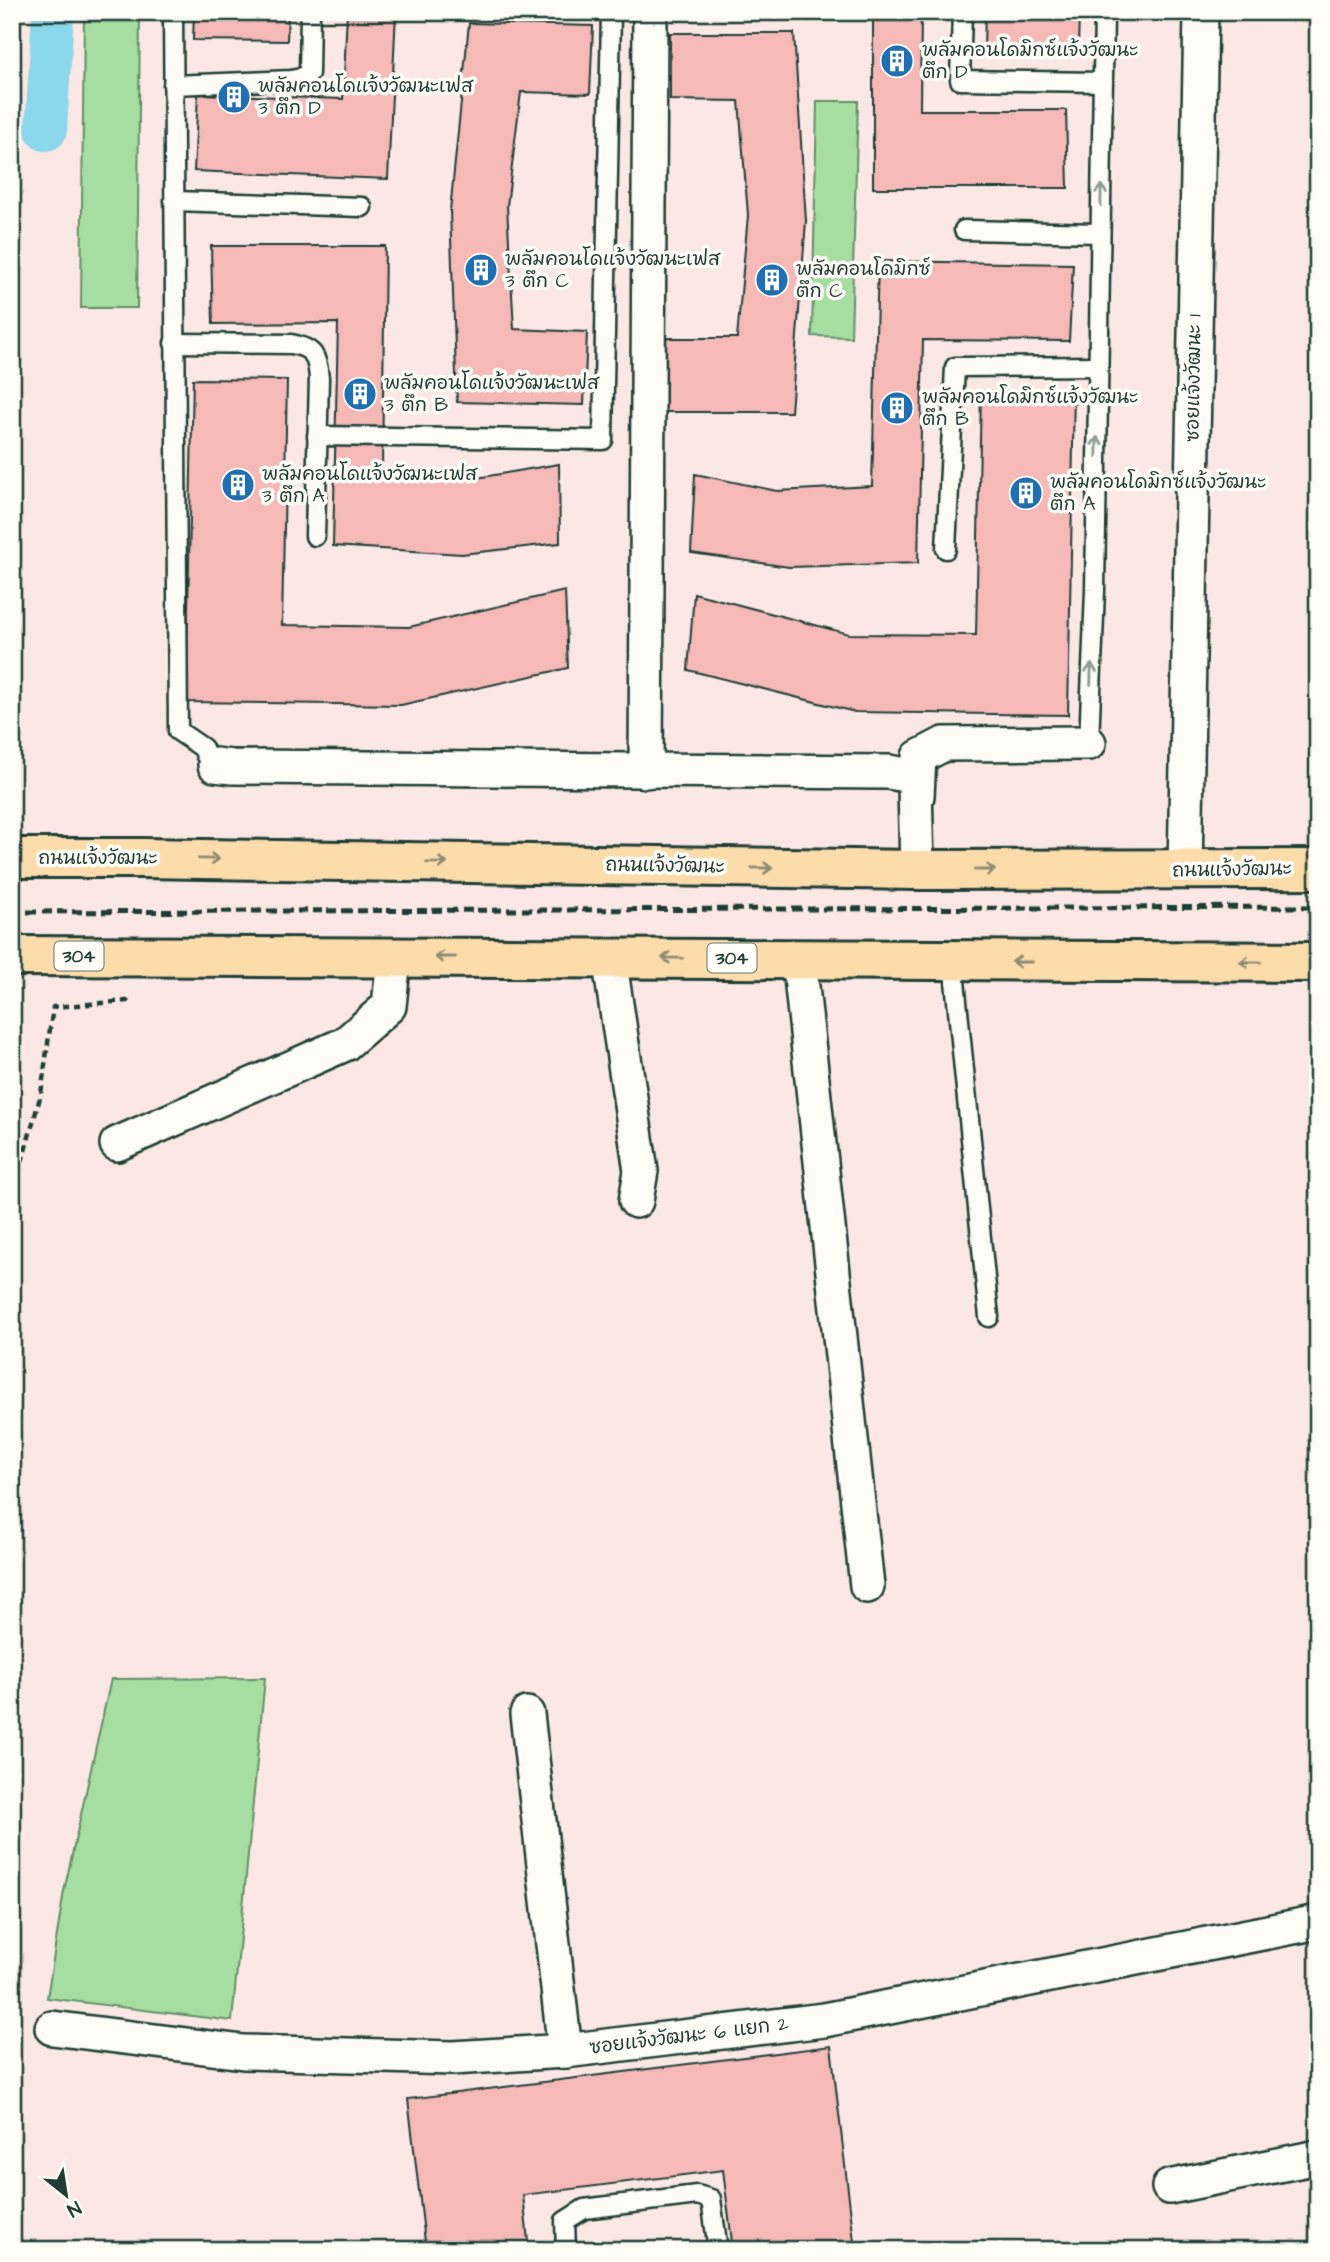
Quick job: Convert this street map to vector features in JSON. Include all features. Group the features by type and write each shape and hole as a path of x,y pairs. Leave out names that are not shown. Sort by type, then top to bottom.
{"main road":[{"name":"ถนนแจ้งวัฒนะ","path":"12,858 917,870 1318,869"},
{"name":"304","path":"12,957 610,957 1318,962"}],"street":[{"path":"646,771 650,12"},
{"name":"ซอยแจ้งวัฒนะ 1","path":"1185,871 1201,12"},
{"path":"917,870 919,757 944,744 1089,743"},
{"path":"215,765 889,772 911,776 917,796"},
{"path":"117,1144 345,1044 389,1006 394,957"},
{"path":"610,957 641,1171 636,1201"},
{"path":"799,959 867,1586"},
{"path":"527,1714 565,2051"},
{"name":"ซอยแจ้งวัฒนะ 6 แยก 2","path":"52,2028 243,2052 452,2058 565,2051 824,2020 1318,1922"},
{"path":"1169,2187 1318,2157"}],"lane":[{"path":"173,12 178,731 203,748 206,756 215,765"},
{"path":"173,85 306,76 309,73 310,12"},
{"path":"317,436 603,440 611,12"},
{"path":"962,12 960,80 1103,82"},
{"path":"1089,743 1095,577 1104,12"},
{"path":"174,201 362,207"},
{"path":"964,230 1100,233"},
{"path":"174,343 291,344 303,346 312,352 317,362 315,536"},
{"path":"946,549 943,456 956,367 1098,366"},
{"path":"953,961 989,1317"},
{"path":"566,2250 565,2221 584,2209 697,2195 711,2199 718,2250"}],"path":[{"path":"12,1197 41,1094 53,1007 128,1001 146,956"}],"green space":[{"path":"84,12 140,12 137,308 81,308"},
{"path":"817,101 858,101 851,337 812,336"},
{"path":"265,1678 232,2021 47,1998 64,1891 111,1679"}],"building":[{"path":"194,12 288,12 287,41 193,40"},
{"name":"พลัมคอนโดแจ้งวัฒนะเฟส 3 ตึก D","path":"347,12 396,12 388,179 194,171 198,94 343,99"},
{"name":"พลัมคอนโดมิกซ์แจ้งวัฒนะ ตึก D","path":"873,12 921,12 920,110 1066,110 1068,188 873,188"},
{"path":"985,12 1079,12 1078,49 984,48"},
{"name":"พลัมคอนโดแจ้งวัฒนะเฟส 3 ตึก C","path":"469,23 593,26 590,94 521,92 507,206 514,329 587,332 584,405 457,402 450,211"},
{"name":"พลัมคอนโดมิกซ์ ตึก C","path":"670,33 794,33 806,221 791,412 664,412 664,338 737,338 748,215 739,101 670,100"},
{"name":"พลัมคอนโดแจ้งวัฒนะเฟส 3 ตึก B","path":"211,246 385,246 382,470 477,478 559,464 560,543 462,554 333,546 338,323 213,324"},
{"name":"พลัมคอนโดมิกซ์แจ้งวัฒนะ ตึก B","path":"878,261 1073,264 1069,341 923,340 918,563 789,567 691,553 695,474 777,491 872,486"},
{"name":"พลัมคอนโดแจ้งวัฒนะเฟส 3 ตึก A","path":"193,379 287,380 282,625 409,627 565,591 568,668 401,705 186,702"},
{"name":"พลัมคอนโดมิกซ์แจ้งวัฒนะ ตึก A","path":"981,391 1074,392 1068,715 855,712 688,670 694,593 849,634 976,635"},
{"path":"831,2046 855,2250 733,2250 723,2170 523,2195 529,2250 426,2250 408,2099"}],"waterway":[{"path":"46,130 53,12"}],"railway":[{"path":"12,912 1318,907"}],"place":[{"name":"พลัมคอนโดมิกซ์แจ้งวัฒนะ ตึก D","path":"897,61"},
{"name":"พลัมคอนโดแจ้งวัฒนะเฟส 3 ตึก D","path":"234,97"},
{"name":"พลัมคอนโดแจ้งวัฒนะเฟส 3 ตึก C","path":"481,270"},
{"name":"พลัมคอนโดมิกซ์ ตึก C","path":"772,280"},
{"name":"พลัมคอนโดแจ้งวัฒนะเฟส 3 ตึก B","path":"360,394"},
{"name":"พลัมคอนโดมิกซ์แจ้งวัฒนะ ตึก B","path":"897,408"},
{"name":"พลัมคอนโดแจ้งวัฒนะเฟส 3 ตึก A","path":"238,485"},
{"name":"พลัมคอนโดมิกซ์แจ้งวัฒนะ ตึก A","path":"1026,493"}]}
